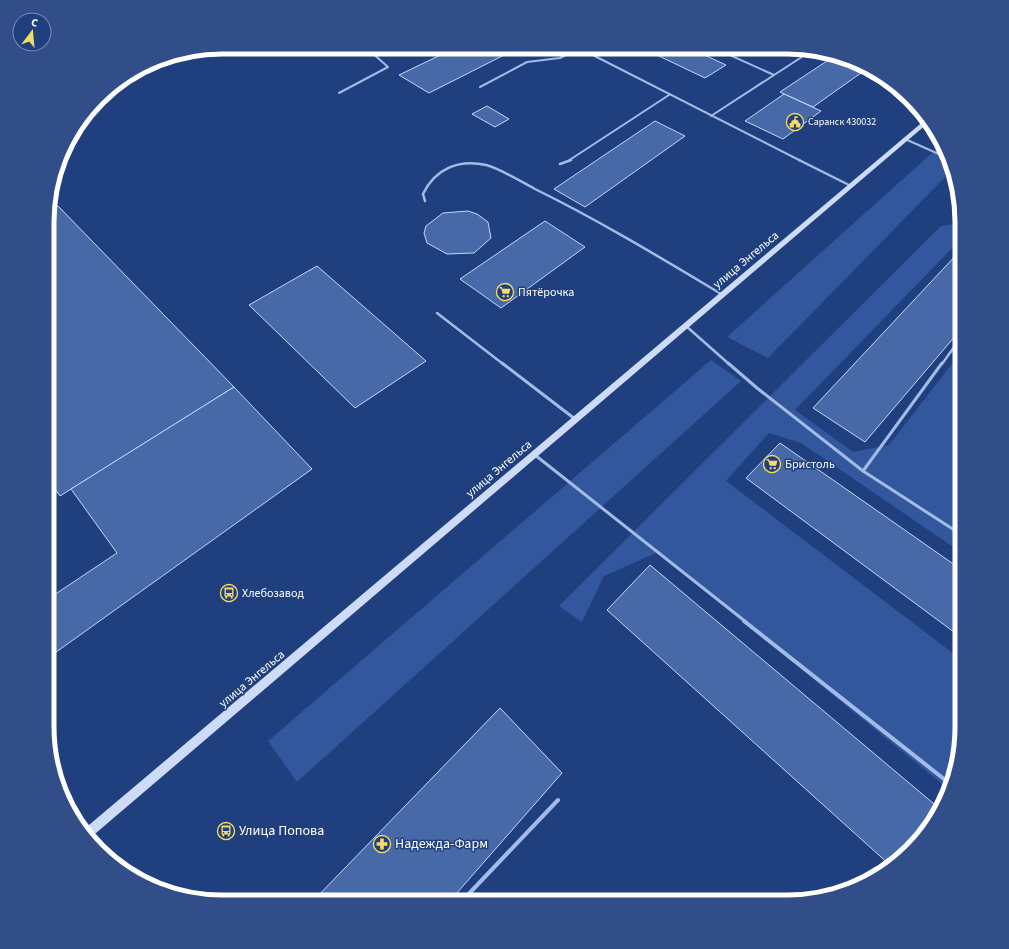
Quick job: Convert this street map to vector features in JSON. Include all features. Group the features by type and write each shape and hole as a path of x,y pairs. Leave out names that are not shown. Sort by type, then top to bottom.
{"main road":[{"name":"улица Энгельса","path":"91,831 923,124"}],"lane":[{"path":"339,93 388,67 373,54"},
{"path":"480,87 528,62 560,58 567,54"},
{"path":"590,54 851,186"},
{"path":"728,54 774,75"},
{"path":"711,116 805,55"},
{"path":"560,164 570,160 669,95"},
{"path":"906,139 941,155"},
{"path":"425,201 423,194 429,181 449,166 467,164 486,165 582,212 723,295"},
{"path":"437,313 576,420"},
{"path":"686,326 757,388 863,470 955,530"},
{"path":"863,470 955,345"},
{"path":"535,455 946,781"},
{"path":"468,895 558,800"}],"shaded area":[{"path":"933,152 941,156 948,174 768,358 727,337"},
{"path":"955,224 955,245 795,410 853,452 889,445 955,360 955,548 801,443 769,433 726,481 955,655 955,738 952,760 944,786 658,552 604,576 582,622 559,606 941,226"},
{"path":"711,360 741,381 297,782 268,741"}],"building":[{"path":"442,54 506,54 429,93 399,75"},
{"path":"655,54 702,54 726,65 705,78"},
{"path":"829,60 862,72 813,107 780,92"},
{"path":"784,94 821,111 783,139 745,121"},
{"path":"487,106 509,119 495,127 472,114"},
{"path":"655,121 685,136 585,207 554,189"},
{"path":"58,206 234,387 60,496 54,487 54,207"},
{"path":"468,211 477,214 488,222 491,238 474,253 447,254 427,243 424,233 426,226 443,213"},
{"path":"545,221 585,247 501,308 460,279"},
{"path":"955,256 955,336 865,442 813,408"},
{"path":"317,266 426,361 355,408 249,305"},
{"path":"234,387 312,469 54,654 54,595 117,553 71,489"},
{"path":"780,443 955,565 955,633 746,478"},
{"path":"650,565 935,805 927,820 906,846 887,862 607,610"},
{"path":"500,708 562,773 455,895 319,895"}],"place":[{"name":"Саранск 430032","path":"795,122"},
{"name":"Пятёрочка","path":"505,292"},
{"name":"Бристоль","path":"772,464"},
{"name":"Хлебозавод","path":"229,593"},
{"name":"Улица Попова","path":"226,831"},
{"name":"Надежда-Фарм","path":"382,844"}]}
